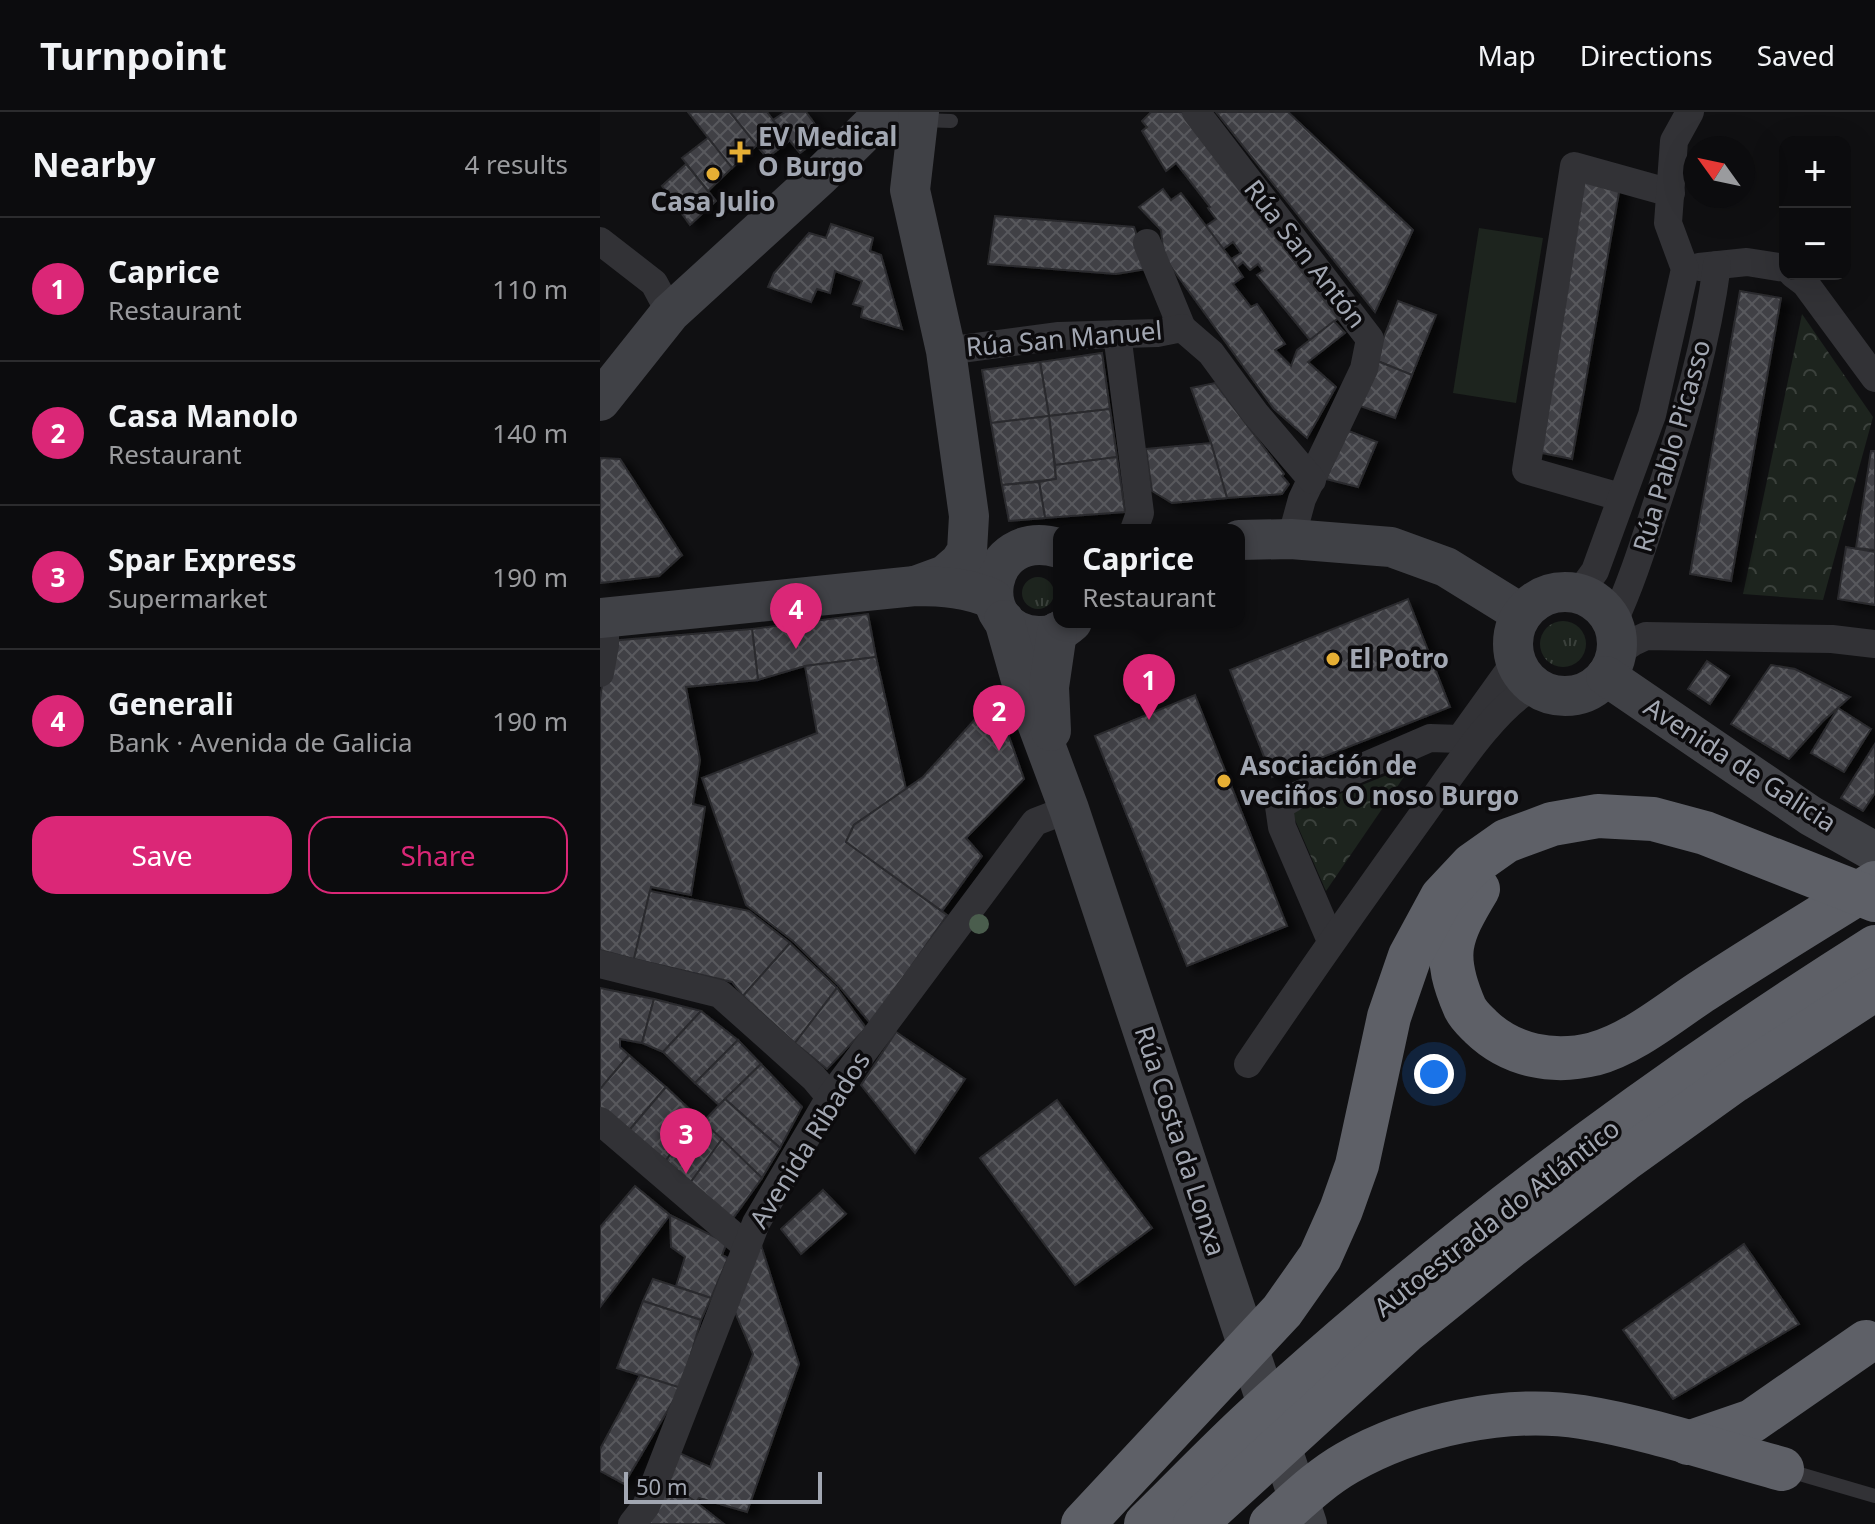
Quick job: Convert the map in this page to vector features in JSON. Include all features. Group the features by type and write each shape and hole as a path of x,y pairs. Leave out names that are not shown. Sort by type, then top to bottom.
{"highway":[{"path":"1083,1524 1282,1311 1320,1257 1357,1165 1389,1017 1410,956 1442,897 1472,865 1506,841 1552,824 1598,816 1653,819 1705,833 1875,900"},
{"path":"1875,883 1780,941 1629,1039 1594,1054 1556,1059 1521,1054 1492,1037 1468,1014 1454,983 1449,951 1459,920 1478,889 1504,866 1539,849 1582,839 1626,837 1674,844 1875,922"},
{"name":"Autoestrada do Atlántico","path":"1146,1524 1273,1401 1443,1256 1650,1099 1863,968"},
{"name":"Autoestrada do Atlántico","path":"1195,1524 1405,1332 1511,1246 1734,1081 1863,968"},
{"path":"1688,1443 1752,1421 1870,1337"},
{"path":"1271,1524 1347,1463 1407,1436 1466,1419 1511,1414 1578,1416 1624,1425 1782,1469"}],"main road":[{"path":"600,401 670,313 819,177 918,116"},
{"path":"915,586 945,575 960,562 967,551 969,516 946,351 910,190 918,116"},
{"path":"819,177 852,162 868,159 891,168 910,190"},
{"path":"964,491 977,515 995,534 1009,542 1044,547"},
{"path":"1245,540 1291,539 1391,547 1446,567 1522,614"},
{"path":"998,609 997,571 1004,560 1044,547"},
{"path":"603,617 941,586 975,591 998,609 1015,630 1028,635 1043,636 1062,628"},
{"path":"1579,593 1546,595 1522,614 1514,633 1513,649 1525,674 1553,696 1570,697 1585,693 1621,639"},
{"name":"Avenida de Galicia","path":"1579,593 1594,600 1607,612 1621,639 1811,816 1875,852"},
{"name":"Rúa Costa da Lonxa","path":"998,609 1069,809 1307,1524"},
{"name":"Rúa Costa da Lonxa","path":"1051,759 1049,687 1064,628"}],"street":[{"name":"Rúa San Antón","path":"1196,112 1370,339 1364,369 1302,499 1291,539"},
{"path":"1690,112 1674,141 1668,223 1685,269 1747,262 1779,267"},
{"path":"1620,497 1526,470 1574,166 1671,193"},
{"path":"600,241 654,283 670,313"},
{"name":"Rúa San Manuel","path":"1147,243 1182,328 1211,353 1255,413 1312,480"},
{"name":"Rúa Pablo Picasso","path":"1621,639 1631,584 1683,422 1711,312 1717,265"},
{"name":"Rúa Pablo Picasso","path":"1579,593 1595,571 1652,415 1685,269"},
{"path":"1801,280 1875,378"},
{"name":"Rúa San Manuel","path":"946,351 1059,336 1157,333 1182,328"},
{"path":"1117,334 1140,513 1136,524"},
{"path":"600,673 605,645 603,617"},
{"path":"1621,639 1832,639 1875,644"},
{"path":"1331,941 1282,827 1279,806 1430,738 1460,739 1525,674"},
{"path":"1248,1064 1331,941 1457,767 1508,705 1524,691 1525,674"},
{"name":"Avenida Ribados","path":"632,1524 646,1506 756,1223 830,1097 1035,822 1069,809"},
{"path":"600,964 720,994 814,1078 830,1097"},
{"path":"600,1121 746,1246"}],"lane":[{"path":"1782,1469 1875,1496"}],"green space":[{"path":"1479,228 1543,238 1516,403 1453,393"},
{"path":"1802,314 1873,417 1823,600 1743,594"},
{"path":"1038,577 1053,587 1053,599 1049,604 1038,609 1027,604 1022,593 1027,582"},
{"path":"1563,621 1579,628 1586,644 1579,660 1563,667 1547,660 1540,644 1547,628"},
{"path":"1412,765 1326,891 1292,813"}],"building":[{"path":"688,112 730,112 757,145 732,168"},
{"path":"730,112 767,112 789,141 767,158"},
{"path":"785,112 806,112 823,135 800,153 773,120"},
{"path":"1151,112 1182,112 1341,316 1310,340 1257,275 1263,271 1258,264 1250,270 1243,262 1237,267 1231,259 1241,253 1233,242 1223,249 1206,226 1216,219 1210,207 1176,163 1166,171 1142,131 1147,127 1142,121"},
{"path":"1216,112 1288,112 1413,230 1375,312"},
{"path":"708,138 732,168 708,191 682,158"},
{"path":"686,164 716,201 690,225 662,186"},
{"path":"1581,174 1621,181 1572,459 1532,451"},
{"path":"1163,189 1171,200 1181,193 1231,259 1243,277 1233,284 1251,307 1257,304 1285,344 1275,350 1291,366 1297,350 1334,321 1345,333 1308,362 1336,387 1307,438 1274,409 1164,257 1161,230 1139,207"},
{"path":"995,216 1134,227 1147,269 1116,274 988,264"},
{"path":"831,224 873,238 870,251 881,255 902,329 861,317 863,307 853,304 862,281 835,271 830,293 817,289 811,302 768,287 774,273 809,233 826,238"},
{"path":"1740,291 1781,298 1731,581 1690,574"},
{"path":"1398,301 1436,315 1412,375 1375,360"},
{"path":"1102,353 1110,409 1049,416 1040,362"},
{"path":"1375,360 1412,375 1395,418 1357,405"},
{"path":"1040,362 1049,416 991,423 982,370"},
{"path":"1215,383 1284,474 1282,476 1289,484 1282,494 1227,498 1191,388"},
{"path":"1110,409 1117,457 1055,465 1049,416"},
{"path":"1049,416 1056,479 1002,485 991,423"},
{"path":"1346,430 1377,442 1358,487 1326,479"},
{"path":"1211,443 1227,498 1172,503 1152,491 1146,449"},
{"path":"1871,451 1875,451 1875,550 1856,548"},
{"path":"1117,457 1125,512 1045,518 1039,482 1056,479 1055,465"},
{"path":"600,458 620,459 682,555 659,576 600,583"},
{"path":"1039,482 1045,518 1009,521 1002,485"},
{"path":"1846,547 1875,552 1875,605 1838,599"},
{"path":"1408,599 1450,707 1272,777 1230,670"},
{"path":"868,614 876,657 805,666 758,680 752,629"},
{"path":"752,629 758,680 686,687 700,760 693,804 705,807 691,895 651,887 634,959 600,950 600,699 609,641"},
{"path":"876,657 906,789 854,825 846,842 947,915 871,1024 839,986 793,941 746,905 702,778 817,733 805,666"},
{"path":"1707,661 1729,676 1710,704 1688,689"},
{"path":"1771,665 1795,669 1850,697 1823,721 1789,759 1731,724"},
{"path":"1195,695 1287,926 1187,966 1095,736"},
{"path":"995,697 1024,779 966,838 982,856 942,911 846,842 854,825 923,777"},
{"path":"1838,708 1871,729 1844,772 1811,753"},
{"path":"1875,744 1875,793 1863,811 1841,798"},
{"path":"650,891 749,911 790,943 743,996 732,982 634,959"},
{"path":"790,943 837,988 795,1043 743,996"},
{"path":"600,988 654,999 642,1043 620,1039 620,1047 629,1055 600,1089"},
{"path":"837,988 866,1028 827,1069 795,1043"},
{"path":"654,999 701,1011 663,1052 642,1043"},
{"path":"701,1011 738,1040 695,1083 663,1052"},
{"path":"896,1032 965,1079 915,1153 861,1085"},
{"path":"738,1040 761,1064 719,1105 695,1083"},
{"path":"629,1055 666,1087 626,1134 600,1110 600,1089"},
{"path":"761,1064 802,1107 780,1148 725,1099"},
{"path":"666,1087 698,1117 664,1163 626,1134"},
{"path":"725,1099 780,1148 762,1178 703,1122"},
{"path":"1057,1100 1152,1228 1075,1285 980,1158"},
{"path":"698,1117 722,1139 688,1186 664,1163"},
{"path":"722,1139 762,1178 731,1221 688,1186"},
{"path":"635,1186 670,1215 600,1307 600,1227"},
{"path":"823,1190 846,1214 801,1254 781,1229"},
{"path":"670,1215 726,1245 722,1255 728,1258 711,1298 676,1286 685,1257 671,1247"},
{"path":"759,1239 799,1364 747,1512 699,1498 696,1502 665,1481 675,1451 710,1467 753,1354 732,1305"},
{"path":"1744,1244 1799,1324 1673,1399 1623,1330"},
{"path":"653,1279 711,1298 701,1320 643,1301"},
{"path":"643,1301 701,1320 681,1388 617,1368"},
{"path":"640,1375 681,1388 624,1484 600,1471 600,1449"},
{"path":"665,1481 696,1502 724,1524 641,1524"}],"place":[{"name":"EV Medical O Burgo","path":"740,152"},
{"name":"Casa Julio","path":"713,174"},
{"name":"Generali","path":"796,649"},
{"name":"El Potro","path":"1333,659"},
{"name":"Caprice","path":"1149,720"},
{"name":"Casa Manolo","path":"999,751"},
{"name":"Asociación de veciños O noso Burgo","path":"1224,781"},
{"name":"Spar Express","path":"686,1174"}]}
